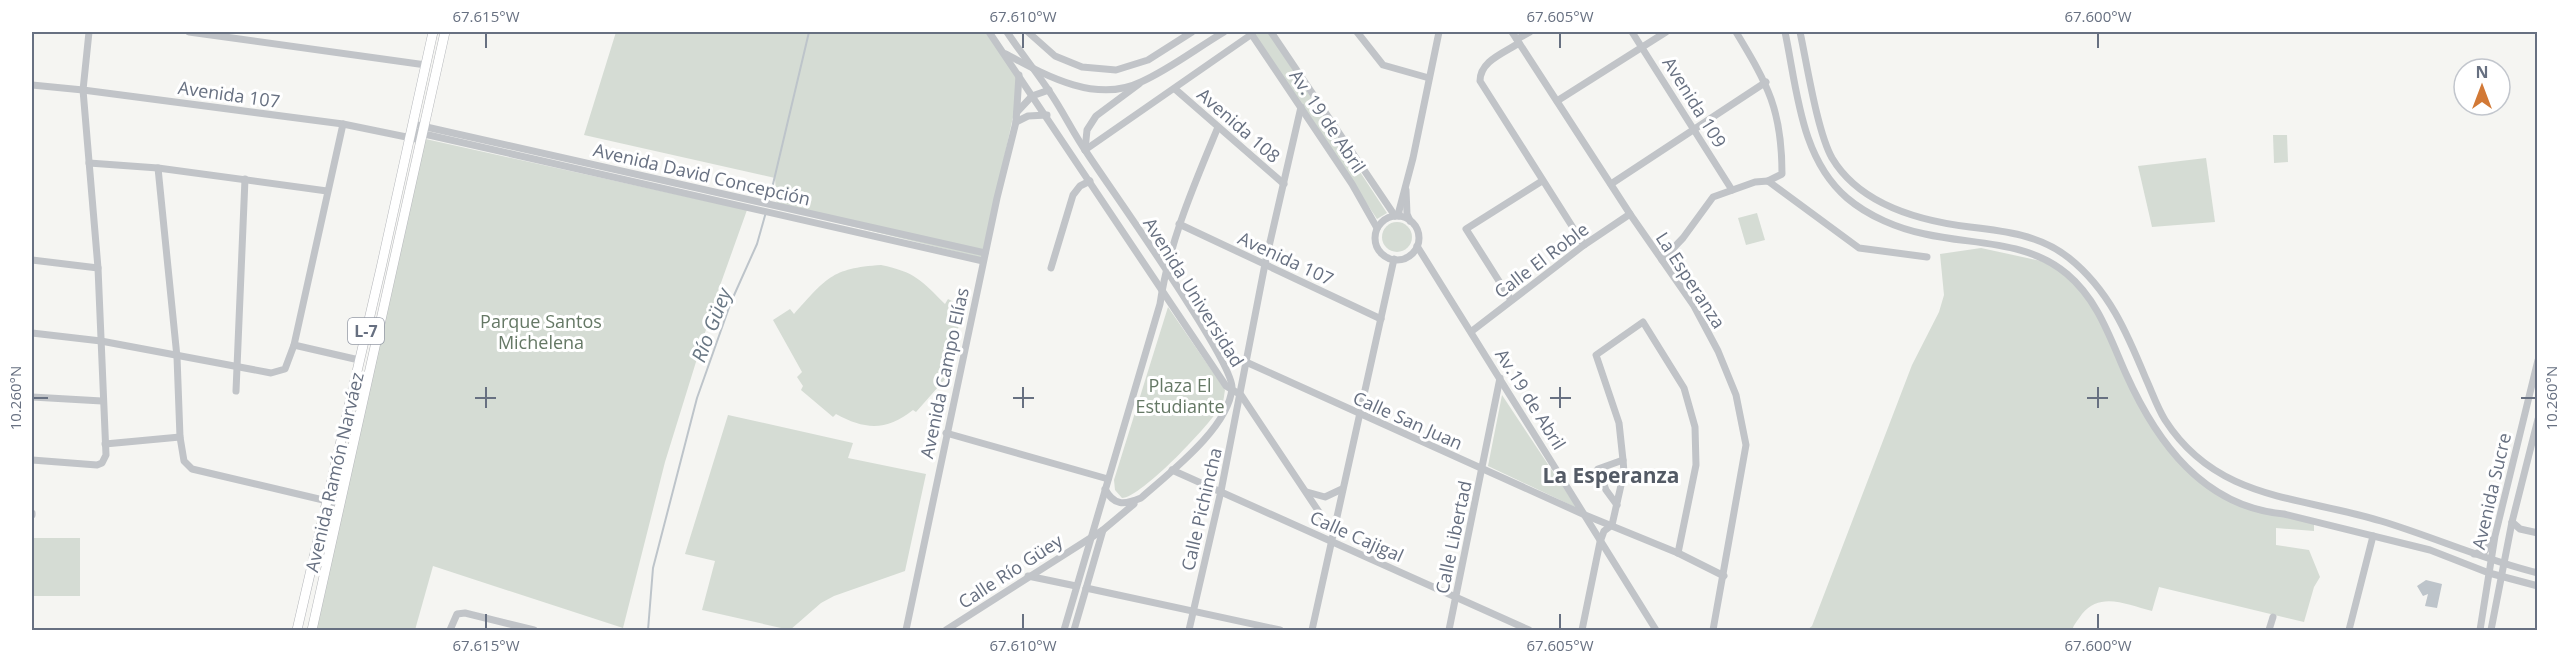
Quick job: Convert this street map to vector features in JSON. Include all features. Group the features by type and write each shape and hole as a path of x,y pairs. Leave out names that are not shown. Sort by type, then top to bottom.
{"main road":[{"name":"Avenida Ramón Narváez","path":"297,630 433,32"},
{"name":"Avenida Ramón Narváez","path":"312,630 445,32"}],"street":[{"path":"32,460 97,465 102,463 106,455 98,268 83,90 89,32"},
{"path":"189,32 426,65"},
{"name":"Avenida Universidad","path":"989,32 1047,115 1226,386 1232,389 1232,381 1219,353 1084,150 1049,90 1007,32"},
{"path":"1028,32 1054,56 1082,67 1116,70 1148,60 1192,32"},
{"path":"1084,150 1087,130 1096,116 1140,83 1224,32"},
{"path":"1271,32 1397,216 1411,221"},
{"path":"1357,32 1383,65 1429,78"},
{"path":"1397,216 1407,185 1439,32"},
{"name":"La Esperanza","path":"1512,32 1630,214 1694,306 1718,351 1742,420 1746,445 1713,630"},
{"path":"1530,32 1484,65 1480,72 1480,81 1584,246"},
{"name":"Avenida 109","path":"1632,32 1732,189"},
{"path":"1557,101 1666,32"},
{"path":"1662,260 1683,238 1713,196 1768,181 1782,174 1779,120 1766,82 1736,32"},
{"path":"1785,32 1806,134 1824,171 1848,198 1884,220 1904,229 1926,235 2013,247 2043,258 2066,273 2088,295 2106,327 2145,414 2190,473 2223,497 2265,512 2284,514 2430,550 2489,573 2538,586"},
{"path":"1800,32 1824,141 1832,158 1847,177 1879,201 1907,215 1934,222 2005,230 2041,241 2067,257 2094,280 2112,305 2128,334 2165,419 2204,463 2250,489 2380,521 2503,565 2538,573"},
{"path":"1084,150 1175,89 1251,33"},
{"name":"Av. 19 de Abril","path":"1251,33 1301,107 1377,228"},
{"path":"1004,53 1031,67 1086,88 1110,89 1140,83"},
{"name":"Avenida Campo Elías","path":"906,630 984,257 1016,122 1019,75"},
{"path":"1611,184 1766,82"},
{"name":"Avenida 107","path":"32,85 343,124 411,130 423,134"},
{"name":"Avenida 108","path":"1175,89 1284,184"},
{"path":"1017,112 1032,96 1049,90"},
{"name":"Calle Pichincha","path":"1190,630 1301,107"},
{"path":"1016,122 1028,116 1047,115"},
{"path":"32,333 101,341 236,368 271,373 280,372 288,363 294,345 343,124"},
{"path":"1064,630 1160,304 1165,269 1179,224 1218,127"},
{"name":"Avenida David Concepción","path":"411,130 758,201 778,210"},
{"path":"89,163 158,168 327,191"},
{"name":"Avenida David Concepción","path":"584,166 756,209 778,210 984,257"},
{"path":"158,168 177,357 180,437 184,461 192,469 340,504"},
{"path":"236,391 245,179"},
{"path":"1051,268 1073,195 1080,186 1090,181"},
{"path":"1511,300 1466,229 1542,181"},
{"path":"1768,181 1859,248 1928,257"},
{"path":"1397,216 1385,220 1377,228 1375,234 1377,248 1394,260 1408,257 1417,246 1419,235 1407,214 1407,185"},
{"name":"Calle El Roble","path":"1472,331 1630,214"},
{"name":"Avenida 107","path":"1179,224 1381,319"},
{"name":"Av.19 de Abril","path":"1417,246 1656,630"},
{"path":"32,260 98,268"},
{"path":"1312,630 1394,260"},
{"path":"1582,630 1600,542 1604,531 1612,525 1624,472 1618,423 1596,355 1641,322 1644,322 1688,398 1695,428 1696,465 1678,553"},
{"path":"294,345 360,360"},
{"name":"Calle San Juan","path":"1219,353 1246,362 1359,415 1585,515 1678,553 1724,576"},
{"name":"Avenida Sucre","path":"2480,630 2495,536 2538,360"},
{"name":"Calle Libertad","path":"1449,630 1500,378"},
{"path":"1232,389 1241,395 1307,492 1332,537"},
{"name":"Calle Río Güey","path":"946,630 1103,530 1172,470 1218,422 1232,389"},
{"path":"32,397 102,401"},
{"name":"Avenida Sucre","path":"2491,630 2512,522 2538,419"},
{"path":"946,433 1108,479"},
{"path":"105,444 180,437"},
{"path":"2529,456 2538,445"},
{"path":"1617,505 1597,472 1601,467 1623,460"},
{"name":"Calle Cajigal","path":"1172,470 1332,537 1529,630"},
{"path":"1105,489 1110,498 1119,503 1128,503 1140,498"},
{"path":"1307,492 1325,497 1342,489"},
{"path":"2512,522 2520,529 2538,533"},
{"path":"1074,630 1103,530"},
{"path":"2471,554 2485,551 2495,536"},
{"path":"2349,630 2373,537"},
{"path":"1028,576 1076,586"},
{"path":"1086,588 1280,630"},
{"path":"450,630 457,614 465,613 534,630"},
{"path":"2269,630 2273,617"}],"green space":[{"path":"616,32 985,32 1021,81 982,258 777,208 775,178 584,135"},
{"path":"1253,32 1268,32 1387,213 1377,219"},
{"path":"2273,135 2287,135 2288,162 2274,163"},
{"name":"Parque Santos Michelena","path":"421,138 747,210 717,294 665,462 623,628 433,566 415,630 316,630"},
{"path":"2206,158 2215,222 2152,227 2138,166"},
{"path":"1757,213 1765,240 1746,245 1738,218"},
{"path":"1397,222 1408,226 1412,237 1408,248 1397,252 1386,248 1382,237 1386,226"},
{"path":"1981,248 2041,261 2066,273 2088,295 2146,414 2191,473 2223,497 2314,521 2314,531 2276,528 2276,545 2309,550 2320,577 2314,587 2304,622 2159,587 2152,611 2124,603 2106,601 2097,603 2082,614 2072,630 1807,630 1812,626 1912,365 1939,312 1944,295 1940,254"},
{"path":"881,265 917,278 945,304 948,299 966,308 945,361 950,365 943,375 946,378 916,412 913,410 894,422 876,426 857,423 836,414 833,417 801,390 803,386 797,377 802,372 773,320 790,309 794,314 822,284 840,273 851,269"},
{"name":"Plaza El Estudiante","path":"1168,307 1225,390 1223,401 1205,427 1175,458 1144,486 1122,498 1115,490 1114,480"},
{"path":"1502,395 1577,508 1488,466"},
{"path":"728,415 853,443 848,458 926,474 905,571 834,596 821,603 790,630 702,610 715,561 685,554"},
{"path":"32,538 80,538 80,596 32,596"}],"shaded area":[{"path":"2426,580 2442,584 2437,608 2425,606 2428,594 2423,596 2417,586"}],"waterway":[{"name":"Río Güey","path":"769,201 809,32"},
{"name":"Río Güey","path":"648,630 653,568 697,398 731,302 757,244 766,212"}],"district":[{"name":"La Esperanza","path":"1611,475"}]}
